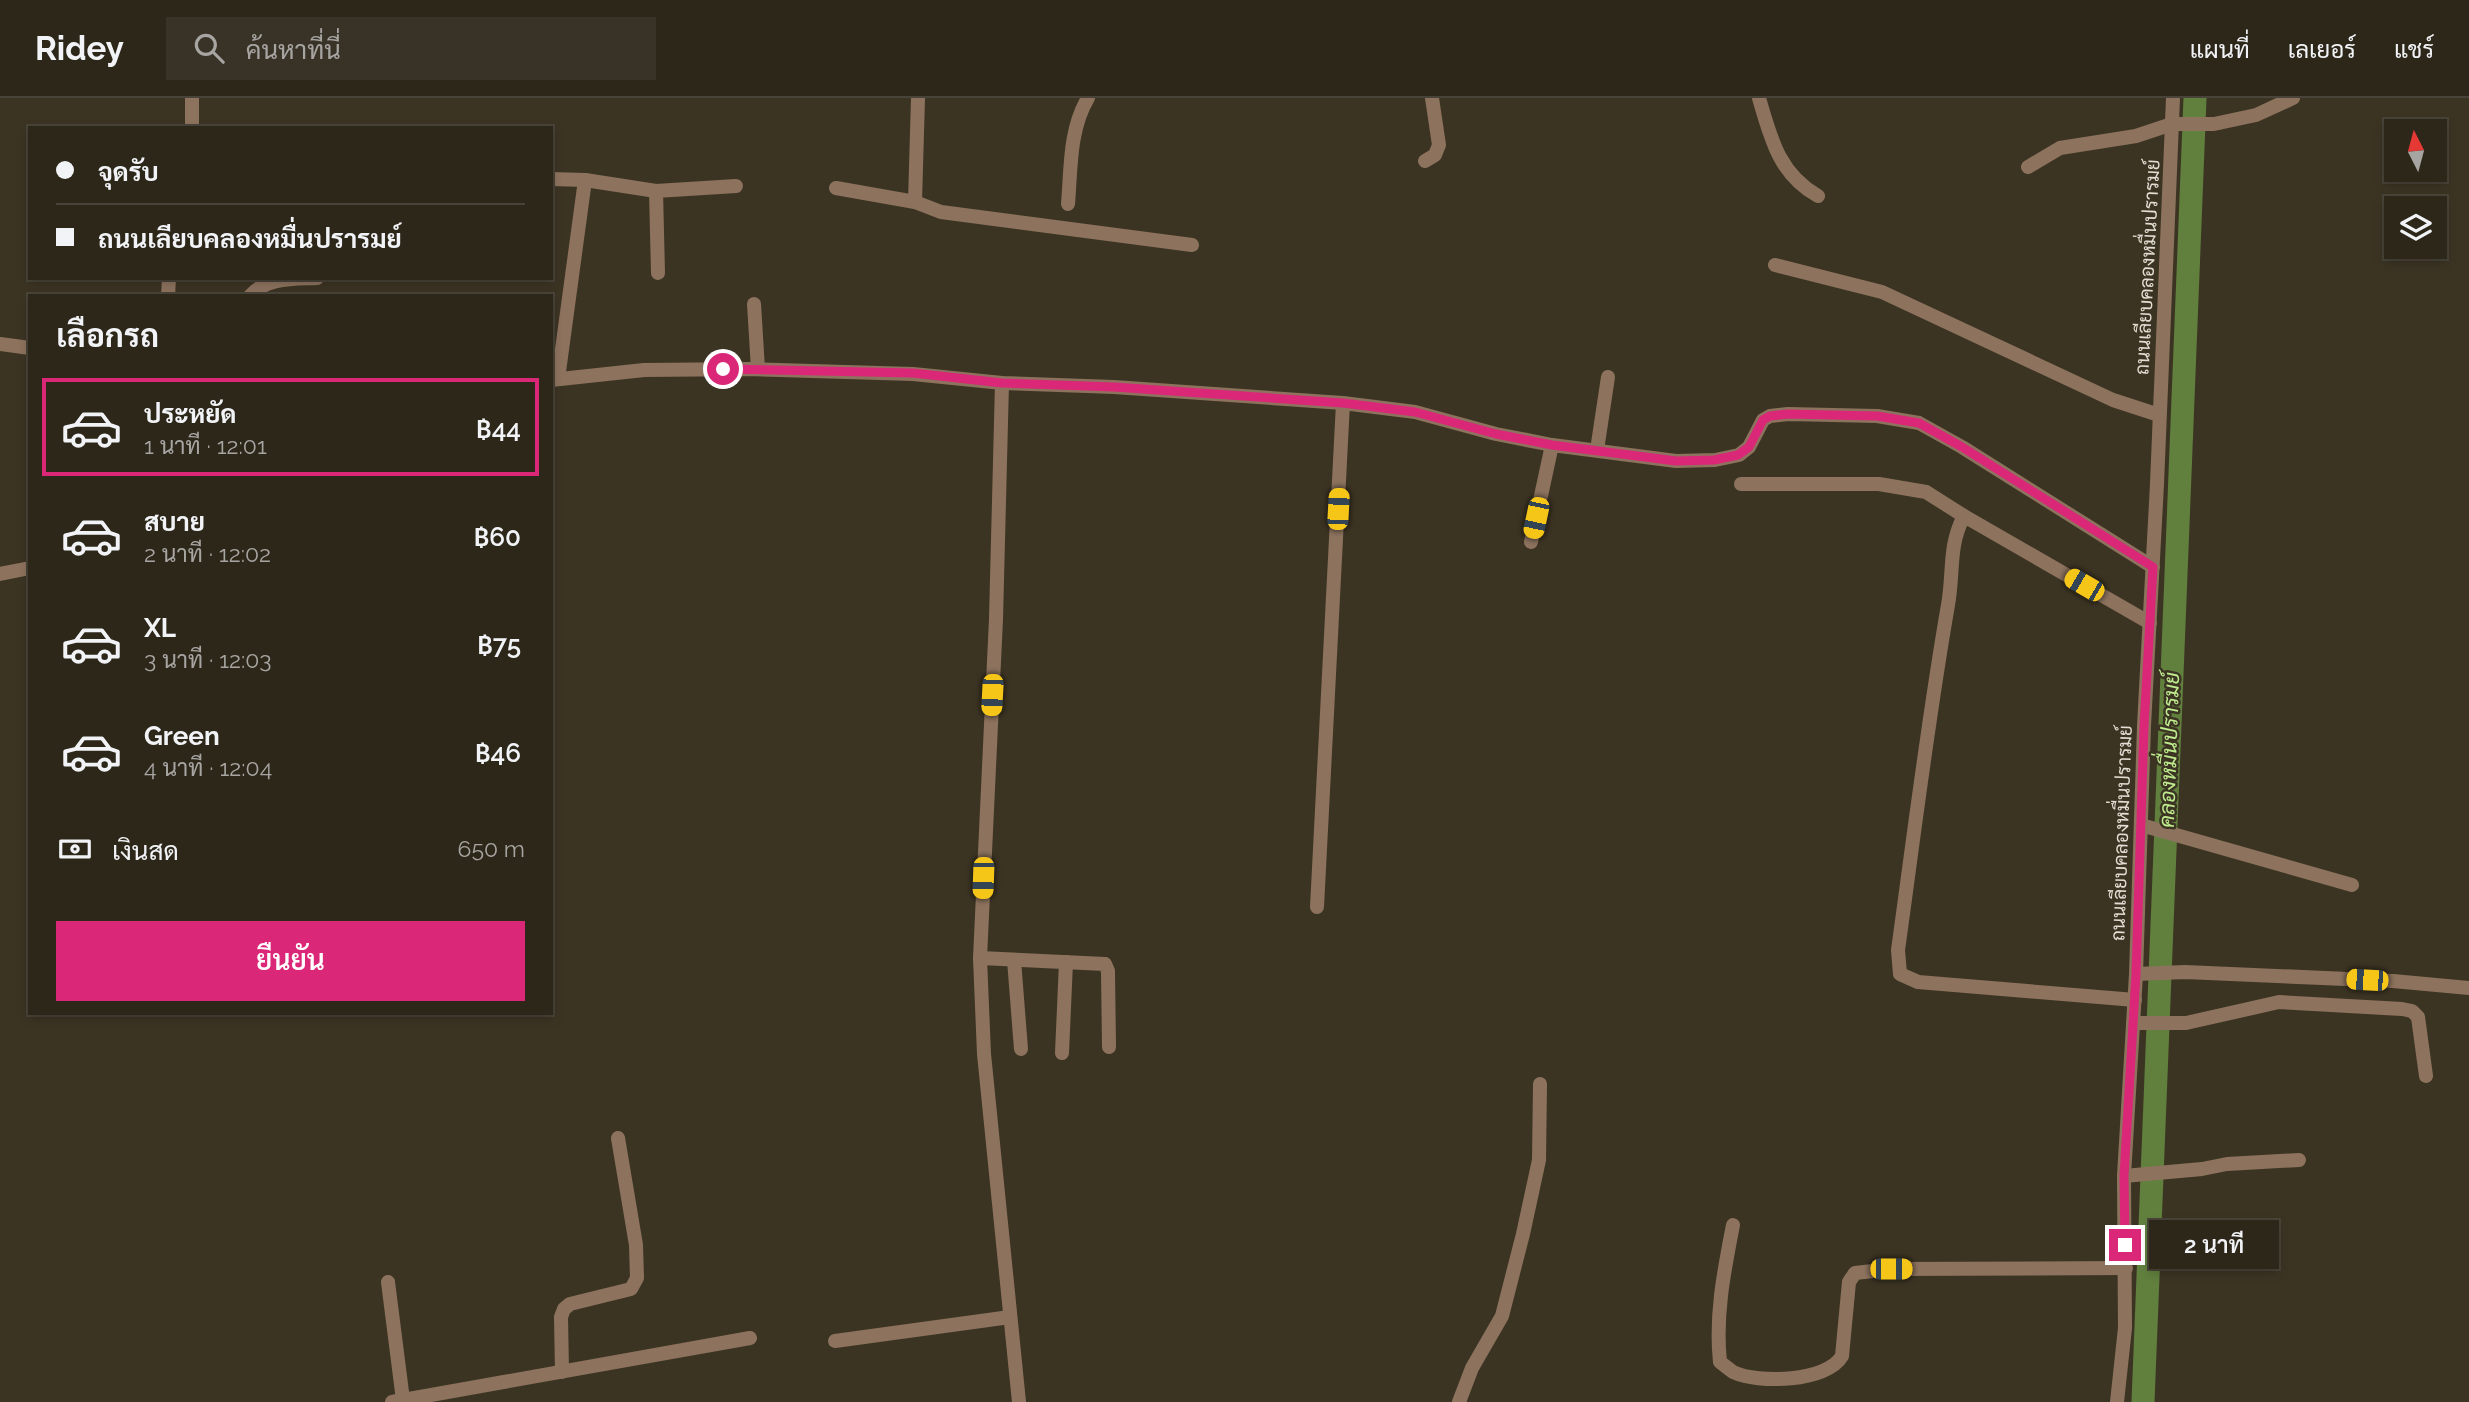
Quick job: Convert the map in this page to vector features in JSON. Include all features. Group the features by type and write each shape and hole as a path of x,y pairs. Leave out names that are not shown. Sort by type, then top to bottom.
{"street":[{"path":"192,98 192,126"},
{"path":"915,202 918,98"},
{"path":"1068,204 1074,135 1080,111 1088,98"},
{"path":"1425,161 1435,155 1438,145 1433,98"},
{"path":"1759,98 1772,145 1801,187 1818,196"},
{"name":"ถนนเลียบคลองหมื่นปรารมย์","path":"2117,1402 2125,1328 2124,1176 2135,1000 2173,98"},
{"path":"2028,167 2060,148 2136,136 2172,124 2214,124 2256,115 2293,98"},
{"path":"553,179 585,180 656,191 736,186"},
{"path":"585,180 555,379 644,370 758,369 913,373 1002,383 1114,387 1343,403 1415,412 1496,434 1552,445 1676,461 1714,460 1746,451 1763,420 1770,416 1877,416 1919,423 2153,567"},
{"path":"836,188 915,202 941,212 1192,245"},
{"path":"656,191 658,273"},
{"path":"1775,265 1882,292 2113,400 2159,415"},
{"path":"252,294 265,284 279,280"},
{"path":"754,304 758,369"},
{"path":"0,344 28,348"},
{"path":"1597,450 1608,377"},
{"path":"1002,383 996,620 980,958 984,1054 1019,1402"},
{"path":"1317,907 1343,403"},
{"path":"1531,542 1552,445"},
{"path":"1741,484 1879,484 1926,492 2150,623"},
{"path":"1964,516 1953,543 1953,579 1898,950 1900,974 1918,982 2135,1000"},
{"path":"0,574 28,568"},
{"path":"2141,824 2352,885"},
{"path":"980,958 1101,963 1107,966 1109,1047"},
{"path":"1014,960 1020,1049"},
{"path":"1062,1053 1066,961"},
{"path":"2136,974 2199,973 2393,981 2469,988"},
{"path":"2133,1023 2186,1023 2279,1002 2402,1009 2412,1011 2418,1017 2426,1076"},
{"path":"1459,1402 1472,1368 1502,1316 1520,1246 1539,1160 1540,1084"},
{"path":"562,1373 561,1317 564,1309 570,1304 631,1289 637,1278 636,1245 618,1138"},
{"path":"2124,1176 2227,1164 2299,1160"},
{"path":"1733,1225 1717,1333 1720,1362 1734,1372 1775,1379 1823,1372 1837,1365 1842,1356 1849,1282 1855,1273 1891,1269 2126,1268"},
{"path":"388,1282 397,1401 750,1338"},
{"path":"835,1341 1010,1317"}],"waterway":[{"name":"คลองหมื่นปรารมย์","path":"2143,1402 2195,98"}],"route":[{"path":"723,369 913,373 1002,383 1114,387 1343,403 1415,412 1496,434 1552,445 1676,461 1714,460 1738,455 1749,447 1763,420 1770,416 1788,414 1877,416 1919,423 1962,447 2153,567 2144,726 2136,974 2124,1176 2125,1245"}]}
